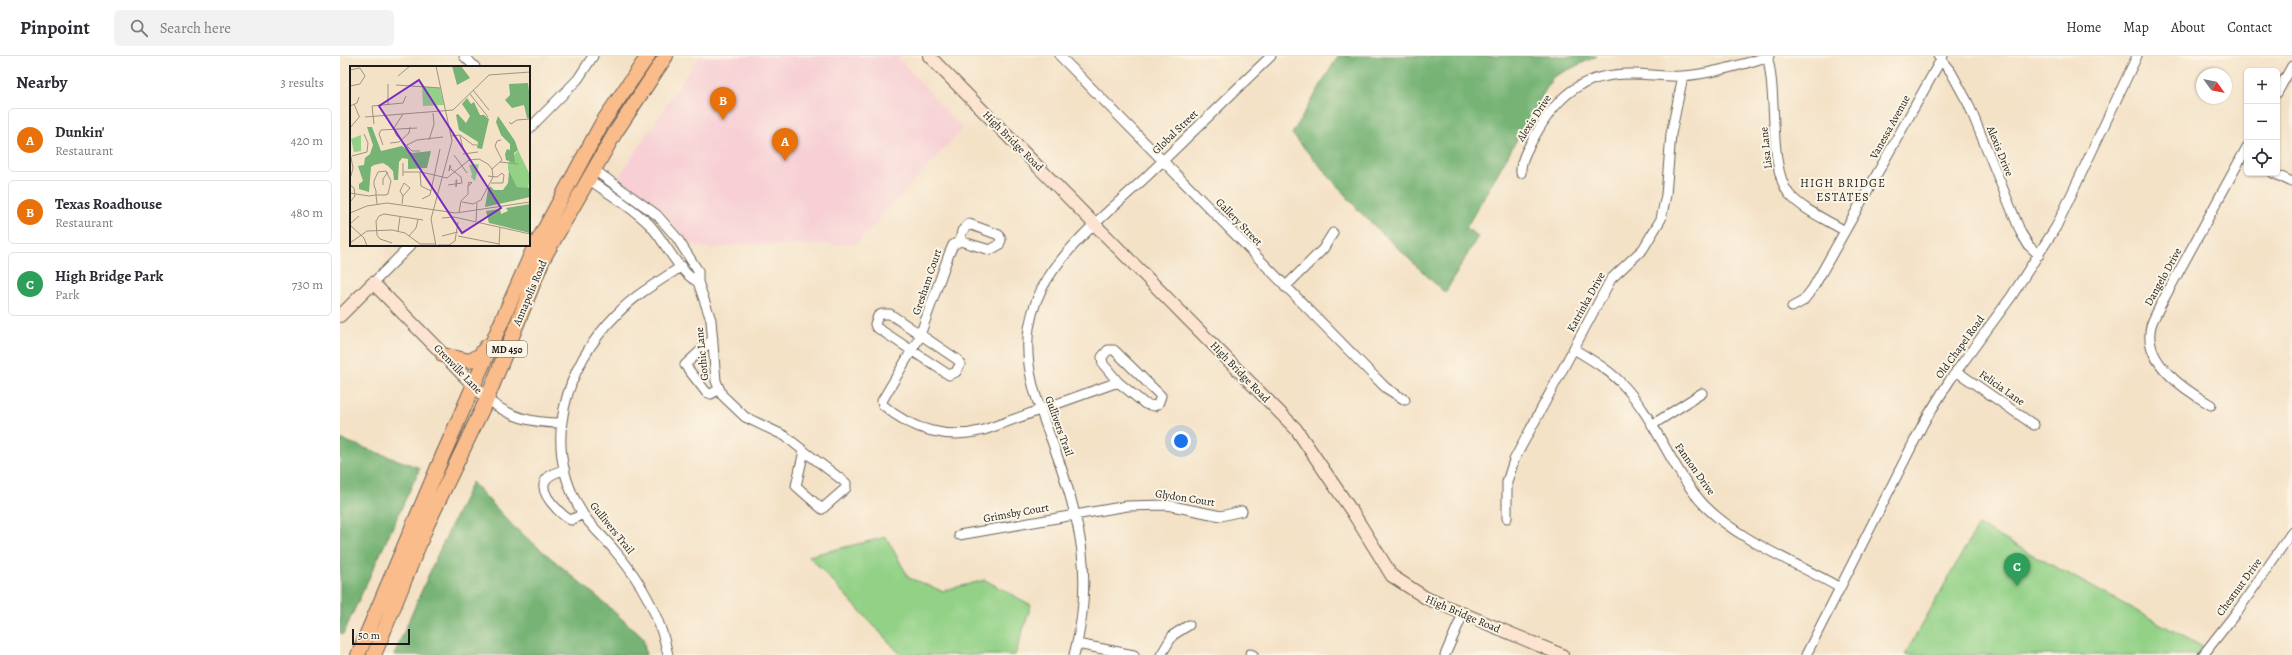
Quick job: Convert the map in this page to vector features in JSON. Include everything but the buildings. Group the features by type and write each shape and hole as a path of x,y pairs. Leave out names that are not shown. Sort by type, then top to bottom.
{"main road":[{"name":"Annapolis Road","path":"358,655 533,250 602,122 648,56"},
{"name":"Annapolis Road","path":"374,655 427,525 487,399 543,259 591,174 666,56"},
{"path":"443,355 470,361 480,355 495,336"}],"street":[{"path":"464,56 474,66"},
{"path":"530,128 578,79 593,56"},
{"name":"High Bridge Road","path":"929,56 1296,430 1353,513 1379,558 1392,576 1426,598 1562,655"},
{"name":"Gallery Street","path":"1060,56 1386,388 1405,400"},
{"name":"Global Street","path":"1095,225 1271,56"},
{"name":"Alexis Drive","path":"1521,173 1523,158 1538,130 1558,101 1573,89 1589,81 1612,75 1635,74 1683,76 1768,56"},
{"name":"Lisa Lane","path":"1768,56 1773,79 1778,157 1785,186 1797,201 1845,231"},
{"name":"Old Chapel Road","path":"1806,655 1909,449 1956,371 1993,322 2039,255 2056,227 2137,56"},
{"name":"Alexis Drive","path":"1941,57 1968,103 2021,233 2029,246 2039,255"},
{"name":"Vanessa Avenue","path":"1792,306 1800,304 1810,294 1941,57"},
{"path":"2280,87 2292,66"},
{"name":"Katrinka Drive","path":"1507,518 1506,490 1511,467 1611,279 1643,249 1661,219 1666,202 1671,134 1683,76"},
{"name":"Dangelo Drive","path":"2211,405 2173,379 2153,350 2150,331 2160,306 2244,161"},
{"name":"Gothic Lane","path":"591,174 649,224 682,266 688,276 698,282"},
{"name":"Gothic Lane","path":"591,174 652,210 673,232 698,271 698,282 711,320 716,381 719,389 737,412 754,422 785,436 846,483 846,488 822,509 796,486 804,451"},
{"path":"2279,176 2292,182"},
{"name":"Gullivers Trail","path":"1074,655 1081,624 1084,582 1082,549 1077,514 1040,410 1032,382 1028,358 1029,329 1032,314 1048,278 1062,259 1095,225"},
{"path":"1286,287 1323,248 1333,233"},
{"name":"Gresham Court","path":"960,241 953,245 948,254 921,335 882,401 882,404 896,414 925,430 951,435 972,434 1040,410"},
{"path":"340,316 410,246"},
{"name":"Gullivers Trail","path":"668,655 653,608 636,578 583,514 572,492 564,470 561,453 560,423 576,373 587,353 608,323 638,295 682,266"},
{"name":"Grenville Lane","path":"373,283 487,399 517,417 547,423 560,423"},
{"name":"Gresham Court","path":"890,314 921,335 958,360 959,368 956,372 949,375 912,352 876,327 875,324 878,316 890,314"},
{"path":"713,339 685,364 706,392 711,394 719,389"},
{"name":"Fannon Drive","path":"1574,349 1604,369 1624,385 1652,425 1693,490 1714,513 1752,540 1840,588"},
{"path":"1108,350 1114,350 1161,396 1161,400 1154,406 1145,404 1118,382 1103,364 1102,357 1108,350"},
{"name":"Felicia Lane","path":"1956,371 2034,426"},
{"path":"1040,410 1118,382"},
{"path":"1652,425 1702,393"},
{"path":"564,470 552,473 548,477 544,488 545,497 566,518 571,520 583,514"},
{"name":"Glydon Court","path":"1077,514 1115,507 1148,505 1184,508 1221,516 1230,516 1242,511"},
{"name":"Grimsby Court","path":"959,535 1077,514"},
{"name":"Chestnut Drive","path":"2203,655 2239,609 2292,532"},
{"path":"1444,655 1463,614"},
{"path":"1161,655 1174,635 1189,625"},
{"path":"1077,644 1134,655"}],"shaded area":[{"path":"699,56 897,56 962,129 856,244 734,245 711,249 687,242 663,210 619,176"}],"green space":[{"path":"1338,56 1597,56 1553,77 1466,228 1478,236 1445,293 1361,213 1292,134"},
{"path":"340,439 420,468 343,634 340,633"},
{"path":"472,482 515,528 600,599 643,638 646,655 394,655 435,560"},
{"path":"1978,525 2205,648 2200,655 1905,655"},
{"path":"886,537 909,578 942,591 985,580 1031,605 1015,655 901,655 809,556"}],"place":[{"name":"Texas Roadhouse","path":"723,120"},
{"name":"Dunkin'","path":"785,161"},
{"name":"High Bridge Park","path":"2017,586"}],"district":[{"name":"HIGH BRIDGE ESTATES","path":"1843,190"}]}
